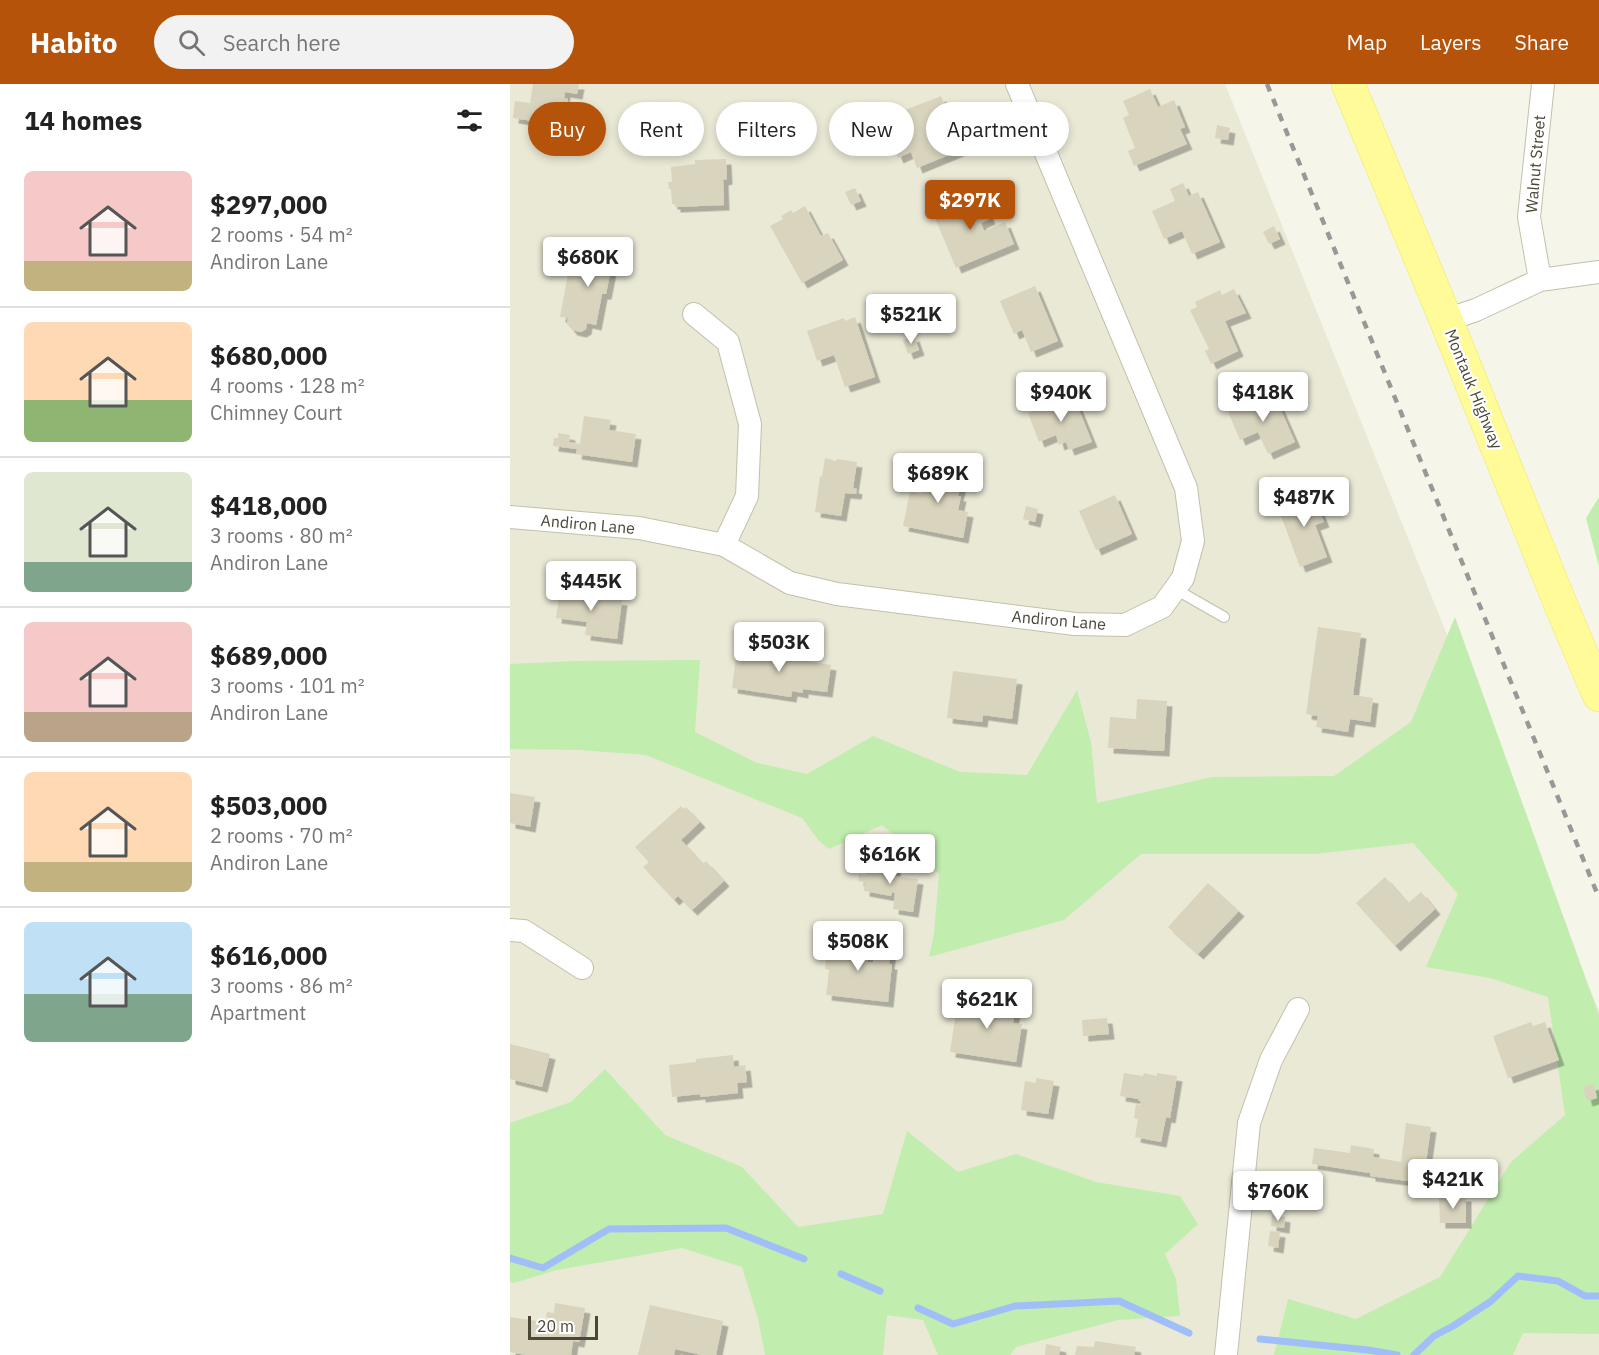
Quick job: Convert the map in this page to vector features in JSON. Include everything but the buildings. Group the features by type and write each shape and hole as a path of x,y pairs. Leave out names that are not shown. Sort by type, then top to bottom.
{"main road":[{"name":"Montauk Highway","path":"1348,84 1599,695"}],"street":[{"name":"Andiron Lane","path":"510,517 639,528 724,545 790,583 837,594 1075,624 1125,625 1162,606 1183,578 1193,541 1186,488 1017,84"},
{"name":"Walnut Street","path":"1540,280 1529,217 1543,84"},
{"path":"1446,320 1476,310 1540,280 1599,272"},
{"path":"694,314 728,342 750,424 747,496 724,545"},
{"path":"510,930 524,931 582,968"},
{"path":"1226,1355 1249,1123 1271,1060 1298,1009"}],"lane":[{"path":"1175,589 1224,617"}],"shaded area":[{"path":"510,84 1225,84 1599,1012 1599,1355 510,1355"}],"green space":[{"path":"1599,497 1599,567 1586,518"},
{"path":"1455,617 1599,1015 1599,1334 1523,1333 1513,1355 1274,1355 1288,1299 1356,1319 1440,1277 1511,1162 1565,1115 1548,997 1490,978 1426,967 1458,894 1413,843 1315,854 1141,854 1064,920 929,957 934,934 939,874 882,825 829,849 819,841 802,818 646,755 579,750 510,749 510,664 700,660 695,732 757,763 807,774 873,736 960,772 1027,775 1077,690 1091,742 1097,803 1212,777 1334,776 1411,722"},
{"path":"605,1069 665,1135 742,1167 798,1227 883,1214 907,1131 958,1172 1016,1154 1096,1182 1180,1196 1198,1224 1165,1254 1176,1279 1180,1316 1118,1320 1016,1347 1010,1355 938,1355 923,1320 887,1315 883,1355 765,1355 758,1319 742,1267 682,1248 557,1270 514,1283 510,1282 510,1123 571,1102"}],"waterway":[{"path":"510,1258 543,1268 609,1229 726,1228 804,1259"},
{"path":"841,1274 880,1291"},
{"path":"1414,1355 1434,1336 1490,1302 1518,1276 1558,1281 1585,1296 1599,1296"},
{"path":"918,1308 953,1324 1015,1306 1119,1301 1189,1333"},
{"path":"1260,1339 1397,1355"}],"railway":[{"path":"1267,84 1599,898"}]}
